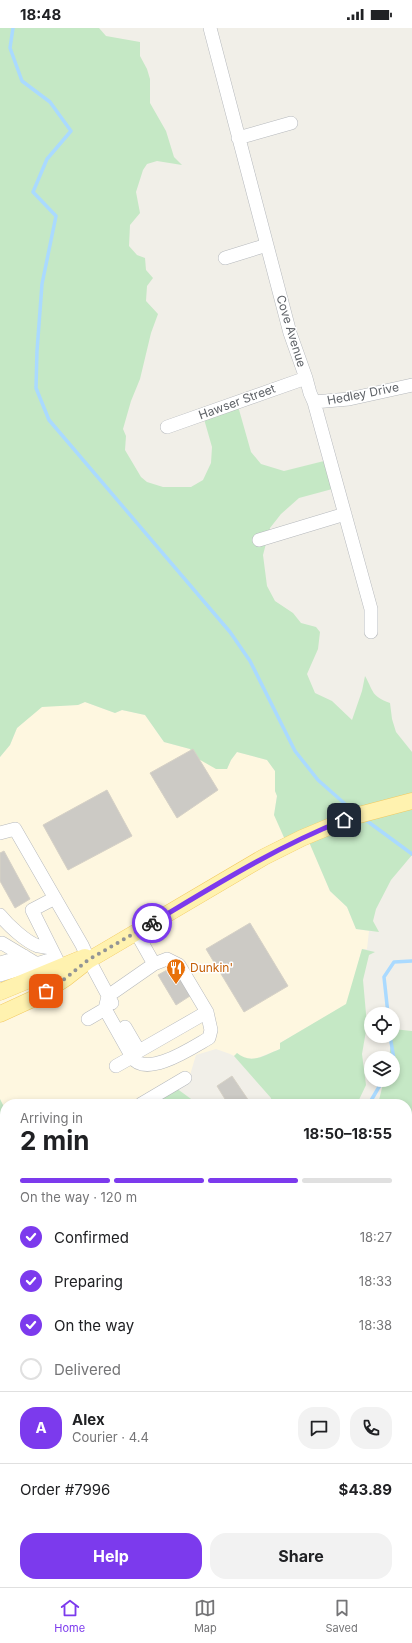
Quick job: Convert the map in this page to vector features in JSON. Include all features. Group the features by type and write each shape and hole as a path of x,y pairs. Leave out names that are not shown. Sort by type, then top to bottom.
{"main road":[{"path":"0,1021 25,1003 66,978 88,958 120,942 264,857 302,838 356,816 412,801"},
{"path":"0,992 40,969 55,957 88,958"},
{"path":"0,1014 25,1003"}],"street":[{"name":"Cove Avenue","path":"210,28 290,333 314,402 371,609 371,632"},
{"path":"238,138 290,123"},
{"path":"225,258 267,245"},
{"name":"Hawser Street","path":"167,427 306,378"},
{"name":"Hedley Drive","path":"314,402 349,399 412,385"},
{"path":"259,540 345,514"},
{"path":"0,834 15,829 82,945 108,996 139,1051 207,1012"},
{"path":"55,898 32,910 55,957"},
{"path":"0,916 5,922 27,939 55,957"},
{"path":"136,932 154,964"},
{"path":"0,944 24,956 40,969"},
{"path":"0,964 24,956"},
{"path":"167,959 179,965 207,1012 211,1030 209,1038 164,1062 141,1064 134,1061 105,1009 108,996 154,964 167,959"},
{"path":"0,976 40,969"},
{"path":"88,1018 105,1009"},
{"path":"116,1066 132,1057"},
{"path":"149,1099 185,1078"}],"shaded area":[{"path":"85,702 115,713 122,710 145,715 164,742 190,749 195,757 227,769 237,752 267,760 275,771 275,791 277,796 274,815 306,834 330,891 347,907 356,929 369,931 367,949 362,949 347,1004 280,1043 280,1049 255,1059 243,1058 237,1053 234,1056 216,1049 196,1055 190,1075 150,1099 0,1099 0,757 10,745 17,728 42,706 78,705"}],"green space":[{"path":"0,28 99,28 106,36 140,42 140,56 147,69 150,79 150,103 166,131 174,157 182,165 157,161 147,164 143,170 136,192 140,213 130,225 129,246 137,255 145,258 146,270 153,278 147,286 146,301 158,314 151,333 140,379 131,401 123,429 126,436 125,450 141,477 147,482 163,487 191,487 203,480 211,463 212,447 202,412 236,399 251,452 261,464 284,471 328,460 336,488 299,498 281,514 270,528 263,555 267,586 275,601 293,613 301,623 316,627 320,632 318,649 307,674 315,693 332,701 352,720 362,691 365,676 376,696 390,703 392,719 396,732 412,752 412,855 391,880 376,909 373,921 379,932 356,929 347,907 330,891 306,835 286,842 274,815 277,796 275,791 275,771 267,760 237,752 227,769 216,769 195,757 190,749 164,742 145,715 122,710 115,713 85,702 78,705 42,707 17,728 10,745 0,757"},
{"path":"362,949 375,952 369,955 363,980 365,1007 364,1007 364,1042 362,1054 365,1087 359,1099 271,1099 234,1056 237,1053 242,1057 253,1059 258,1058 280,1049 280,1043 346,1004"},
{"path":"400,1030 412,1031 412,1099 379,1099 382,1087 400,1087 400,1051 390,1051 391,1043 400,1043"},
{"path":"176,1088 191,1099 162,1099 159,1095"}],"building":[{"path":"193,749 218,790 177,818 150,773"},
{"path":"107,790 132,836 68,870 43,825"},
{"path":"4,851 30,899 15,908 0,881 0,853"},
{"path":"250,923 288,986 244,1012 206,949"},
{"name":"Dunkin'","path":"176,965 193,994 176,1005 158,975"},
{"path":"232,1076 248,1099 225,1099 217,1086"}],"waterway":[{"path":"13,28 10,48 22,81 50,102 71,131 47,159 33,192 56,216 42,284 37,351 36,388 49,420 230,632 250,661 295,751 318,780 353,811"},
{"path":"363,818 412,854"},
{"path":"387,1007 384,977 394,962 412,961"},
{"path":"391,1043 393,1051"},
{"path":"372,1099 379,1087"}],"way so far":[{"path":"46,991 66,978 88,960 152,923"}],"place":[{"name":"Dunkin'","path":"176,985"}],"route":[{"path":"152,923 264,857 321,829 344,820"}]}
